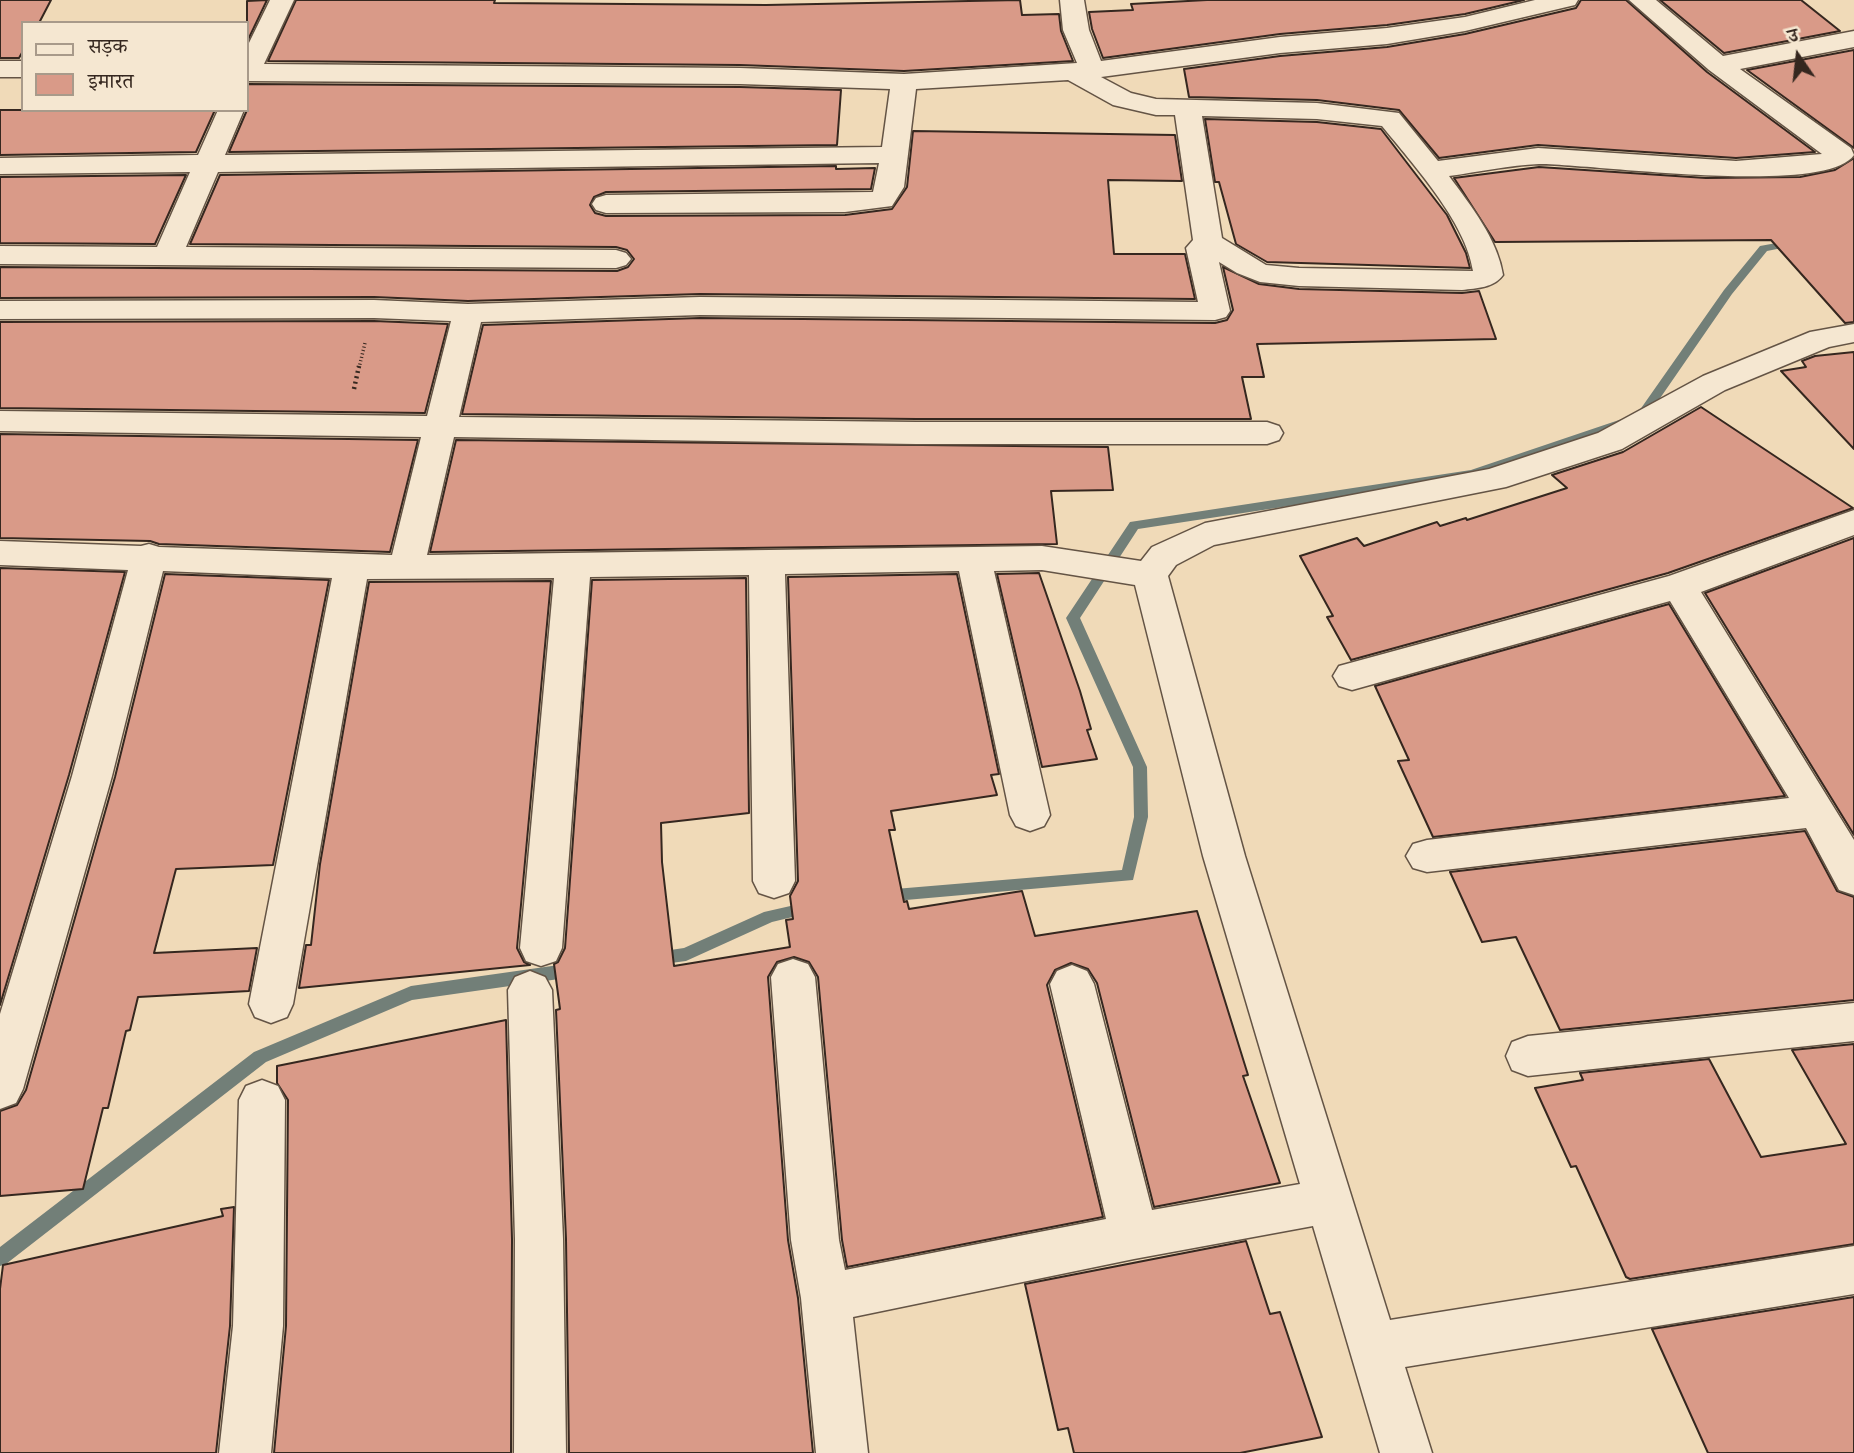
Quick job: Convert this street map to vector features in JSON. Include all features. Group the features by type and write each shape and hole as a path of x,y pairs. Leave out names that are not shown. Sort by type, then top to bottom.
{"street":[{"path":"248,71 282,0"},
{"path":"1072,0 1082,71 1122,99 1156,107 1188,110 1317,111 1382,116 1390,119 1431,170 1480,246 1489,269 1488,275 1483,278 1435,280 1299,277 1247,267 1208,242 1188,110"},
{"path":"248,73 740,76 904,82 1082,71 1280,45 1387,36 1465,24 1566,0"},
{"path":"1431,170 1538,156 1736,169 1829,162 1841,154 1718,65 1641,0"},
{"path":"1718,65 1854,38"},
{"path":"0,69 21,69"},
{"path":"606,204 874,203 886,196 904,82"},
{"path":"168,255 230,112"},
{"path":"0,166 894,155"},
{"path":"0,310 120,307 374,309 468,313 700,306 1215,311 1201,248 1208,242"},
{"path":"0,255 615,259"},
{"path":"406,568 468,313"},
{"path":"0,553 149,556 406,568 1042,558 1137,573 1205,536 1494,479 1610,441 1714,383 1821,339 1853,335"},
{"path":"0,421 916,433 1267,433"},
{"path":"1352,676 1679,586 1852,525"},
{"path":"0,1089 92,776 149,556"},
{"path":"974,559 1030,815"},
{"path":"767,562 774,881"},
{"path":"540,1453 536,969 573,565"},
{"path":"271,1003 352,566"},
{"path":"1137,573 1375,1347 1400,1452"},
{"path":"1679,586 1817,811 1854,878"},
{"path":"1427,856 1817,811"},
{"path":"793,977 815,1240 826,1298 842,1453"},
{"path":"1072,984 1134,1236"},
{"path":"1528,1056 1854,1022"},
{"path":"245,1453 258,1326 262,1100"},
{"path":"826,1298 1134,1236 1329,1201"},
{"path":"1375,1347 1854,1270"}],"path":[{"path":"345,424 374,309"}],"building":[{"path":"0,0 51,0 40,21 21,21 19,58 0,58"},
{"path":"267,0 248,40 247,21 247,1"},
{"path":"296,0 495,0 494,3 766,5 1020,0 1022,15 1059,14 1061,31 1073,61 904,71 740,65 268,61"},
{"path":"1207,0 1524,0 1465,14 1387,25 1280,34 1103,58 1089,12 1133,10 1131,4"},
{"path":"1581,0 1626,0 1707,72 1815,152 1736,158 1538,145 1439,158 1399,110 1317,100 1189,97 1184,69 1280,56 1387,47 1465,34 1576,8"},
{"path":"1660,0 1801,0 1840,31 1724,53"},
{"path":"1854,50 1854,148 1747,70"},
{"path":"248,84 841,90 837,145 229,152 248,112"},
{"path":"0,110 214,112 196,152 0,155"},
{"path":"1205,119 1317,122 1381,129 1447,215 1466,253 1470,268 1267,262 1236,244 1219,182 1215,182"},
{"path":"913,131 1175,135 1182,181 1108,180 1114,254 1185,254 1195,299 700,294 468,301 374,297 0,298 0,267 617,271 628,267 634,259 627,250 616,247 190,244 220,175 836,166 836,169 875,168 871,189 606,192 594,197 590,205 595,213 606,216 845,215 892,209 907,187"},
{"path":"1854,158 1854,322 1845,323 1771,240 1495,242 1454,178 1539,167 1706,178 1800,177 1835,170"},
{"path":"186,175 155,244 0,243 0,177"},
{"path":"1223,267 1259,284 1299,289 1462,293 1479,291 1496,339 1257,344 1264,377 1242,377 1251,419 916,419 462,414 483,325 700,318 1215,323 1227,320 1233,310"},
{"path":"374,321 448,324 425,413 0,408 0,322"},
{"path":"1854,352 1854,449 1781,371 1806,367 1802,361 1815,356"},
{"path":"1701,407 1853,508 1668,573 1351,660 1327,617 1333,616 1300,556 1357,538 1364,546 1437,522 1440,526 1466,518 1467,520 1567,488 1552,475 1623,452"},
{"path":"0,434 418,440 390,552 159,544 150,541 0,538"},
{"path":"456,440 1108,447 1113,490 1051,491 1057,544 430,552"},
{"path":"1854,538 1854,835 1705,593"},
{"path":"0,568 125,572 69,775 0,1005"},
{"path":"1039,573 1080,691 1091,729 1087,730 1097,759 1042,767 997,574"},
{"path":"165,574 329,580 273,865 176,869 154,953 257,948 249,991 138,997 130,1030 126,1031 108,1108 103,1108 83,1189 0,1196 0,1111 17,1105 26,1090 115,777"},
{"path":"957,574 999,774 991,775 997,795 891,811 895,830 889,830 904,902 907,901 909,909 1022,891 1035,936 1197,911 1248,1075 1243,1076 1280,1183 1154,1207 1097,983 1088,969 1071,963 1055,970 1047,985 1103,1217 847,1267 842,1240 818,977 809,962 794,957 777,962 768,977 788,1240 798,1298 813,1453 569,1453 566,1239 556,1010 560,1009 554,964 558,962 565,948 592,580 746,578 749,813 661,823 662,862 674,966 790,947 786,920 793,919 790,896 798,881 788,577"},
{"path":"551,581 517,948 524,962 530,965 299,988 306,945 311,945 320,864 369,582"},
{"path":"1669,604 1785,796 1433,837 1398,761 1409,760 1375,686"},
{"path":"1805,831 1837,891 1854,897 1854,1000 1560,1030 1516,937 1482,942 1450,872"},
{"path":"506,1020 512,1239 511,1453 274,1453 286,1326 288,1100 277,1083 277,1066"},
{"path":"1854,1044 1854,1244 1630,1279 1626,1277 1576,1166 1571,1167 1535,1088 1583,1080 1580,1073 1709,1059 1761,1157 1846,1144 1792,1050"},
{"path":"234,1207 230,1326 216,1453 0,1453 0,1289 3,1265 223,1216 221,1209"},
{"path":"1246,1241 1270,1314 1280,1312 1322,1437 1240,1453 1074,1453 1068,1428 1058,1430 1025,1284"},
{"path":"1854,1297 1854,1453 1708,1453 1652,1329"}],"waterway":[{"path":"1641,417 1728,292 1764,248 1793,243"},
{"path":"883,896 1128,876 1141,817 1140,767 1073,618 1134,525 1473,474 1622,423"},
{"path":"656,958 686,954 769,916 808,908"},
{"path":"0,1258 260,1057 411,993 573,970"}]}
